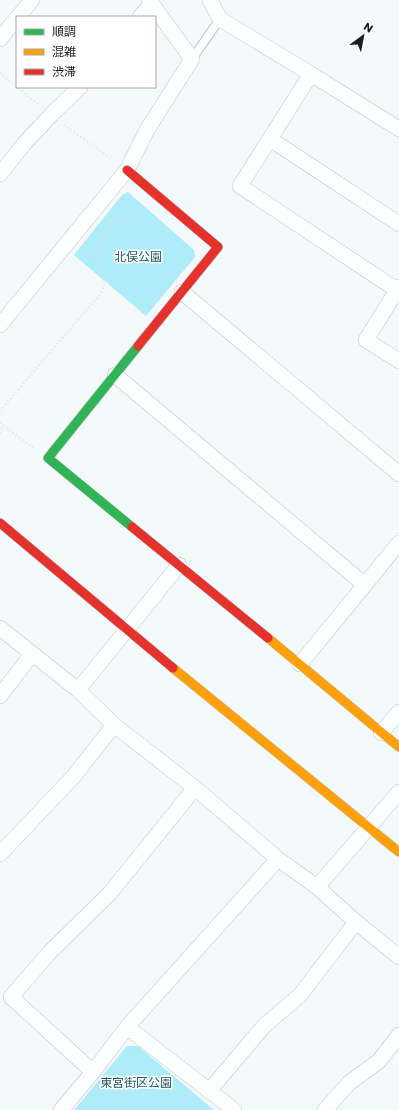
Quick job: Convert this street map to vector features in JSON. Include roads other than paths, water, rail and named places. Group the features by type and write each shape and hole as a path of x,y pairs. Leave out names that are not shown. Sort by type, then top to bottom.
{"street":[{"path":"20,16 32,0"},
{"path":"210,0 220,19 399,129"},
{"path":"2,318 127,170 147,130 192,59 150,2 141,16"},
{"path":"0,38 16,20"},
{"path":"311,74 240,186 398,289 366,340 399,361"},
{"path":"0,174 24,144 79,88"},
{"path":"270,140 399,224"},
{"path":"127,170 218,247 48,458 399,747"},
{"path":"182,292 399,474"},
{"path":"115,375 365,585"},
{"path":"0,523 126,630 399,852"},
{"path":"300,664 399,543"},
{"path":"78,690 179,565"},
{"path":"0,628 78,690 114,724 195,788 278,859 317,886 356,922 399,957"},
{"path":"0,696 32,654"},
{"path":"381,733 399,712"},
{"path":"0,854 74,776 114,724"},
{"path":"93,1072 11,997 49,953 110,893 195,788"},
{"path":"317,886 399,792"},
{"path":"61,1110 93,1072 127,1027 278,859"},
{"path":"209,1091 264,1026 300,996 356,922"},
{"path":"127,1027 234,1110"},
{"path":"326,1110 349,1083 379,1061 399,1035"}],"lane":[{"path":"192,59 220,19"}],"park label":[{"name":"北俣公園","path":"138,256"},
{"name":"東宮街区公園","path":"136,1082"}]}
